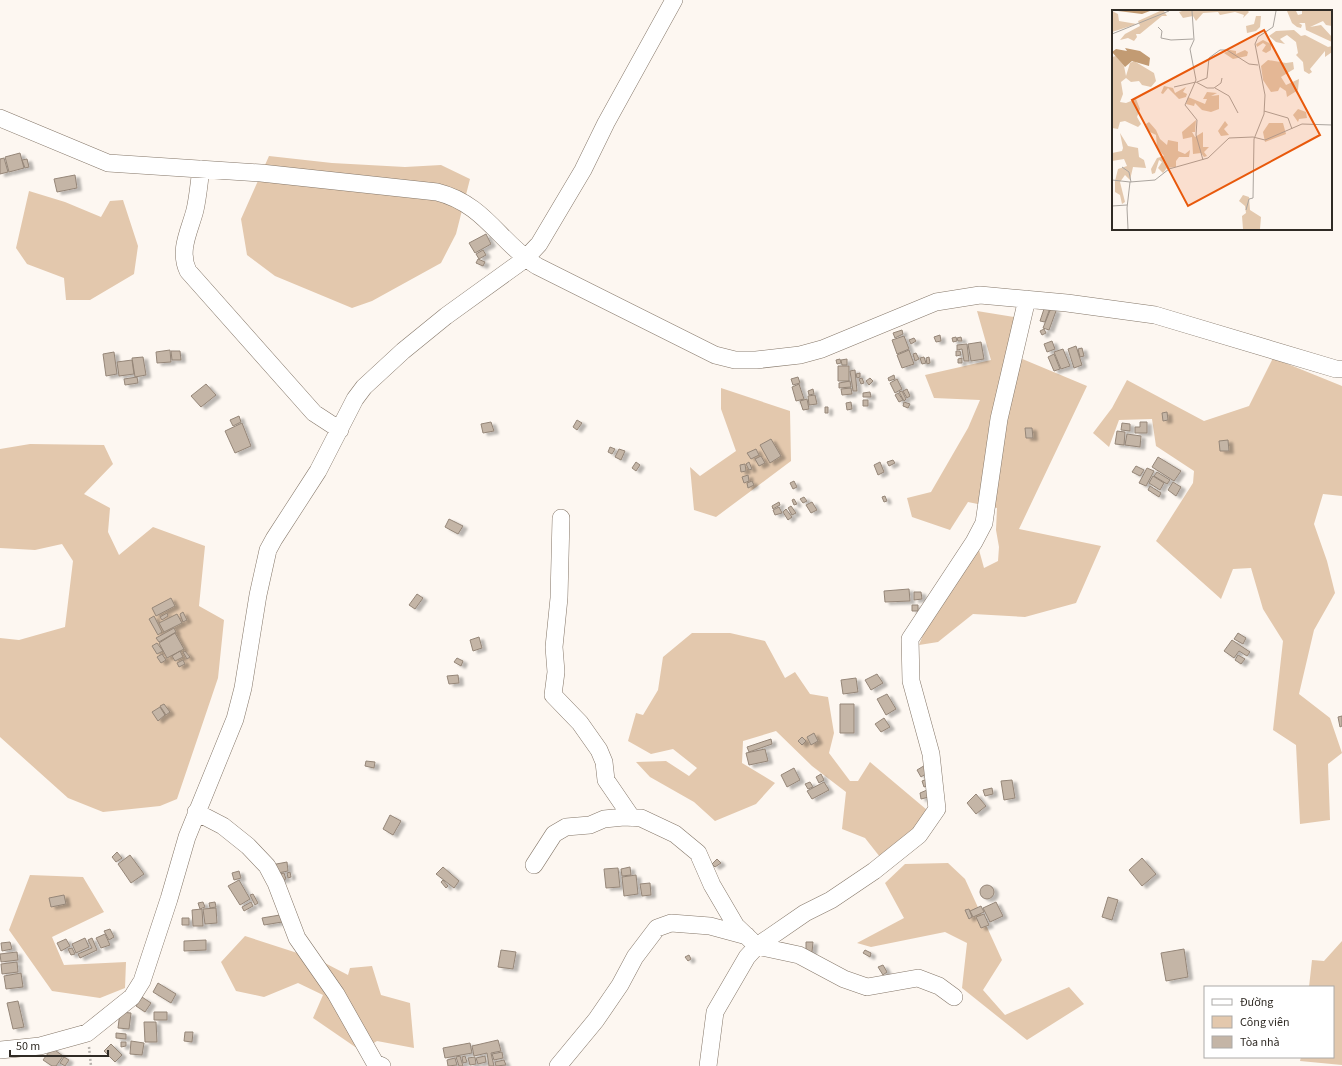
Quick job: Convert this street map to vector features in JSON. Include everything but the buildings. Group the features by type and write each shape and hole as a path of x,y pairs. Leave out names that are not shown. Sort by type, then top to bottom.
{"street":[{"path":"0,1050 40,1046 87,1033 132,997 142,981 196,812 235,719 243,688 258,595 268,550 318,471 355,399 370,380 446,316 525,259 546,234 583,170 606,123 674,0"},
{"path":"0,118 108,164 261,173 437,192 452,196 476,210 525,259 715,355 735,360 779,358 822,349 936,302 980,295 1027,299 1155,315 1336,369 1342,369"},
{"path":"201,169 195,210 184,246 188,271 314,413 340,430"},
{"path":"708,1066 715,1012 747,957 753,941 831,900 874,872 919,835 937,809 931,754 911,681 910,639 974,542 984,523 999,419 1027,299"},
{"path":"561,518 559,598 554,647 556,672 553,695 580,723 599,750 604,762 606,780 632,818"},
{"path":"196,812 224,826 248,846 267,866 276,882 297,938 336,994 375,1063 382,1066"},
{"path":"534,865 551,838 566,827 590,825 604,819 624,817 641,818 650,821 688,843 698,853 712,885 736,926 753,941"},
{"path":"558,1066 596,1020 620,986 635,957 657,928 671,922 710,926 753,941 799,954 844,979 867,988 918,978 939,986 954,997"}],"path":[{"path":"87,1033 91,1066"}],"green space":[{"path":"269,156 332,163 405,167 441,165 470,179 456,234 441,263 372,301 352,308 275,276 247,255 241,219"},
{"path":"29,191 65,202 101,217 110,201 123,200 138,246 134,274 90,300 66,300 64,278 27,264 16,248"},
{"path":"977,311 1014,317 1020,358 1087,386 1019,529 1101,546 1076,603 1025,617 973,614 938,642 919,645 937,599 979,550 984,568 998,561 999,547 996,530 997,508 968,502 950,530 912,517 907,498 931,492 968,428 980,400 934,398 925,375 991,360"},
{"path":"1273,358 1342,386 1342,496 1323,494 1314,524 1327,561 1335,593 1314,630 1299,694 1330,718 1342,753 1328,764 1330,820 1300,824 1296,745 1273,730 1283,641 1263,609 1251,568 1233,569 1221,599 1156,541 1193,483 1194,471 1156,446 1152,419 1119,420 1109,447 1093,433 1112,408 1127,380 1204,421 1249,406"},
{"path":"721,388 790,411 791,461 716,517 694,510 690,467 700,476 736,451 721,409"},
{"path":"30,444 104,445 113,464 84,494 110,508 108,532 119,555 153,527 205,546 199,606 224,620 218,678 177,799 160,806 103,812 68,798 0,737 0,638 19,640 65,627 73,561 62,544 35,550 0,548 0,449"},
{"path":"692,633 730,633 765,641 785,678 795,672 810,694 828,697 834,733 829,753 850,781 858,781 870,762 927,810 917,828 880,857 865,838 842,829 846,792 812,766 776,731 743,741 742,763 775,783 756,804 715,821 694,802 650,777 636,762 666,761 689,776 697,768 673,749 651,754 628,741 636,713 643,715 658,690 663,657"},
{"path":"948,863 965,879 1002,960 983,990 1005,1015 1069,987 1084,1004 1027,1040 962,988 967,943 945,932 871,947 857,943 904,918 885,883 905,864"},
{"path":"30,875 83,877 104,912 52,937 64,965 126,962 125,988 100,998 52,991 9,930"},
{"path":"245,936 319,960 348,975 350,968 372,966 381,995 410,1003 414,1048 377,1041 361,1051 313,1018 323,995 298,983 264,997 236,991 221,962"},
{"path":"1342,941 1342,1065 1300,1061 1301,1058 1334,1058 1334,986 1309,986 1312,960 1324,961"}]}
